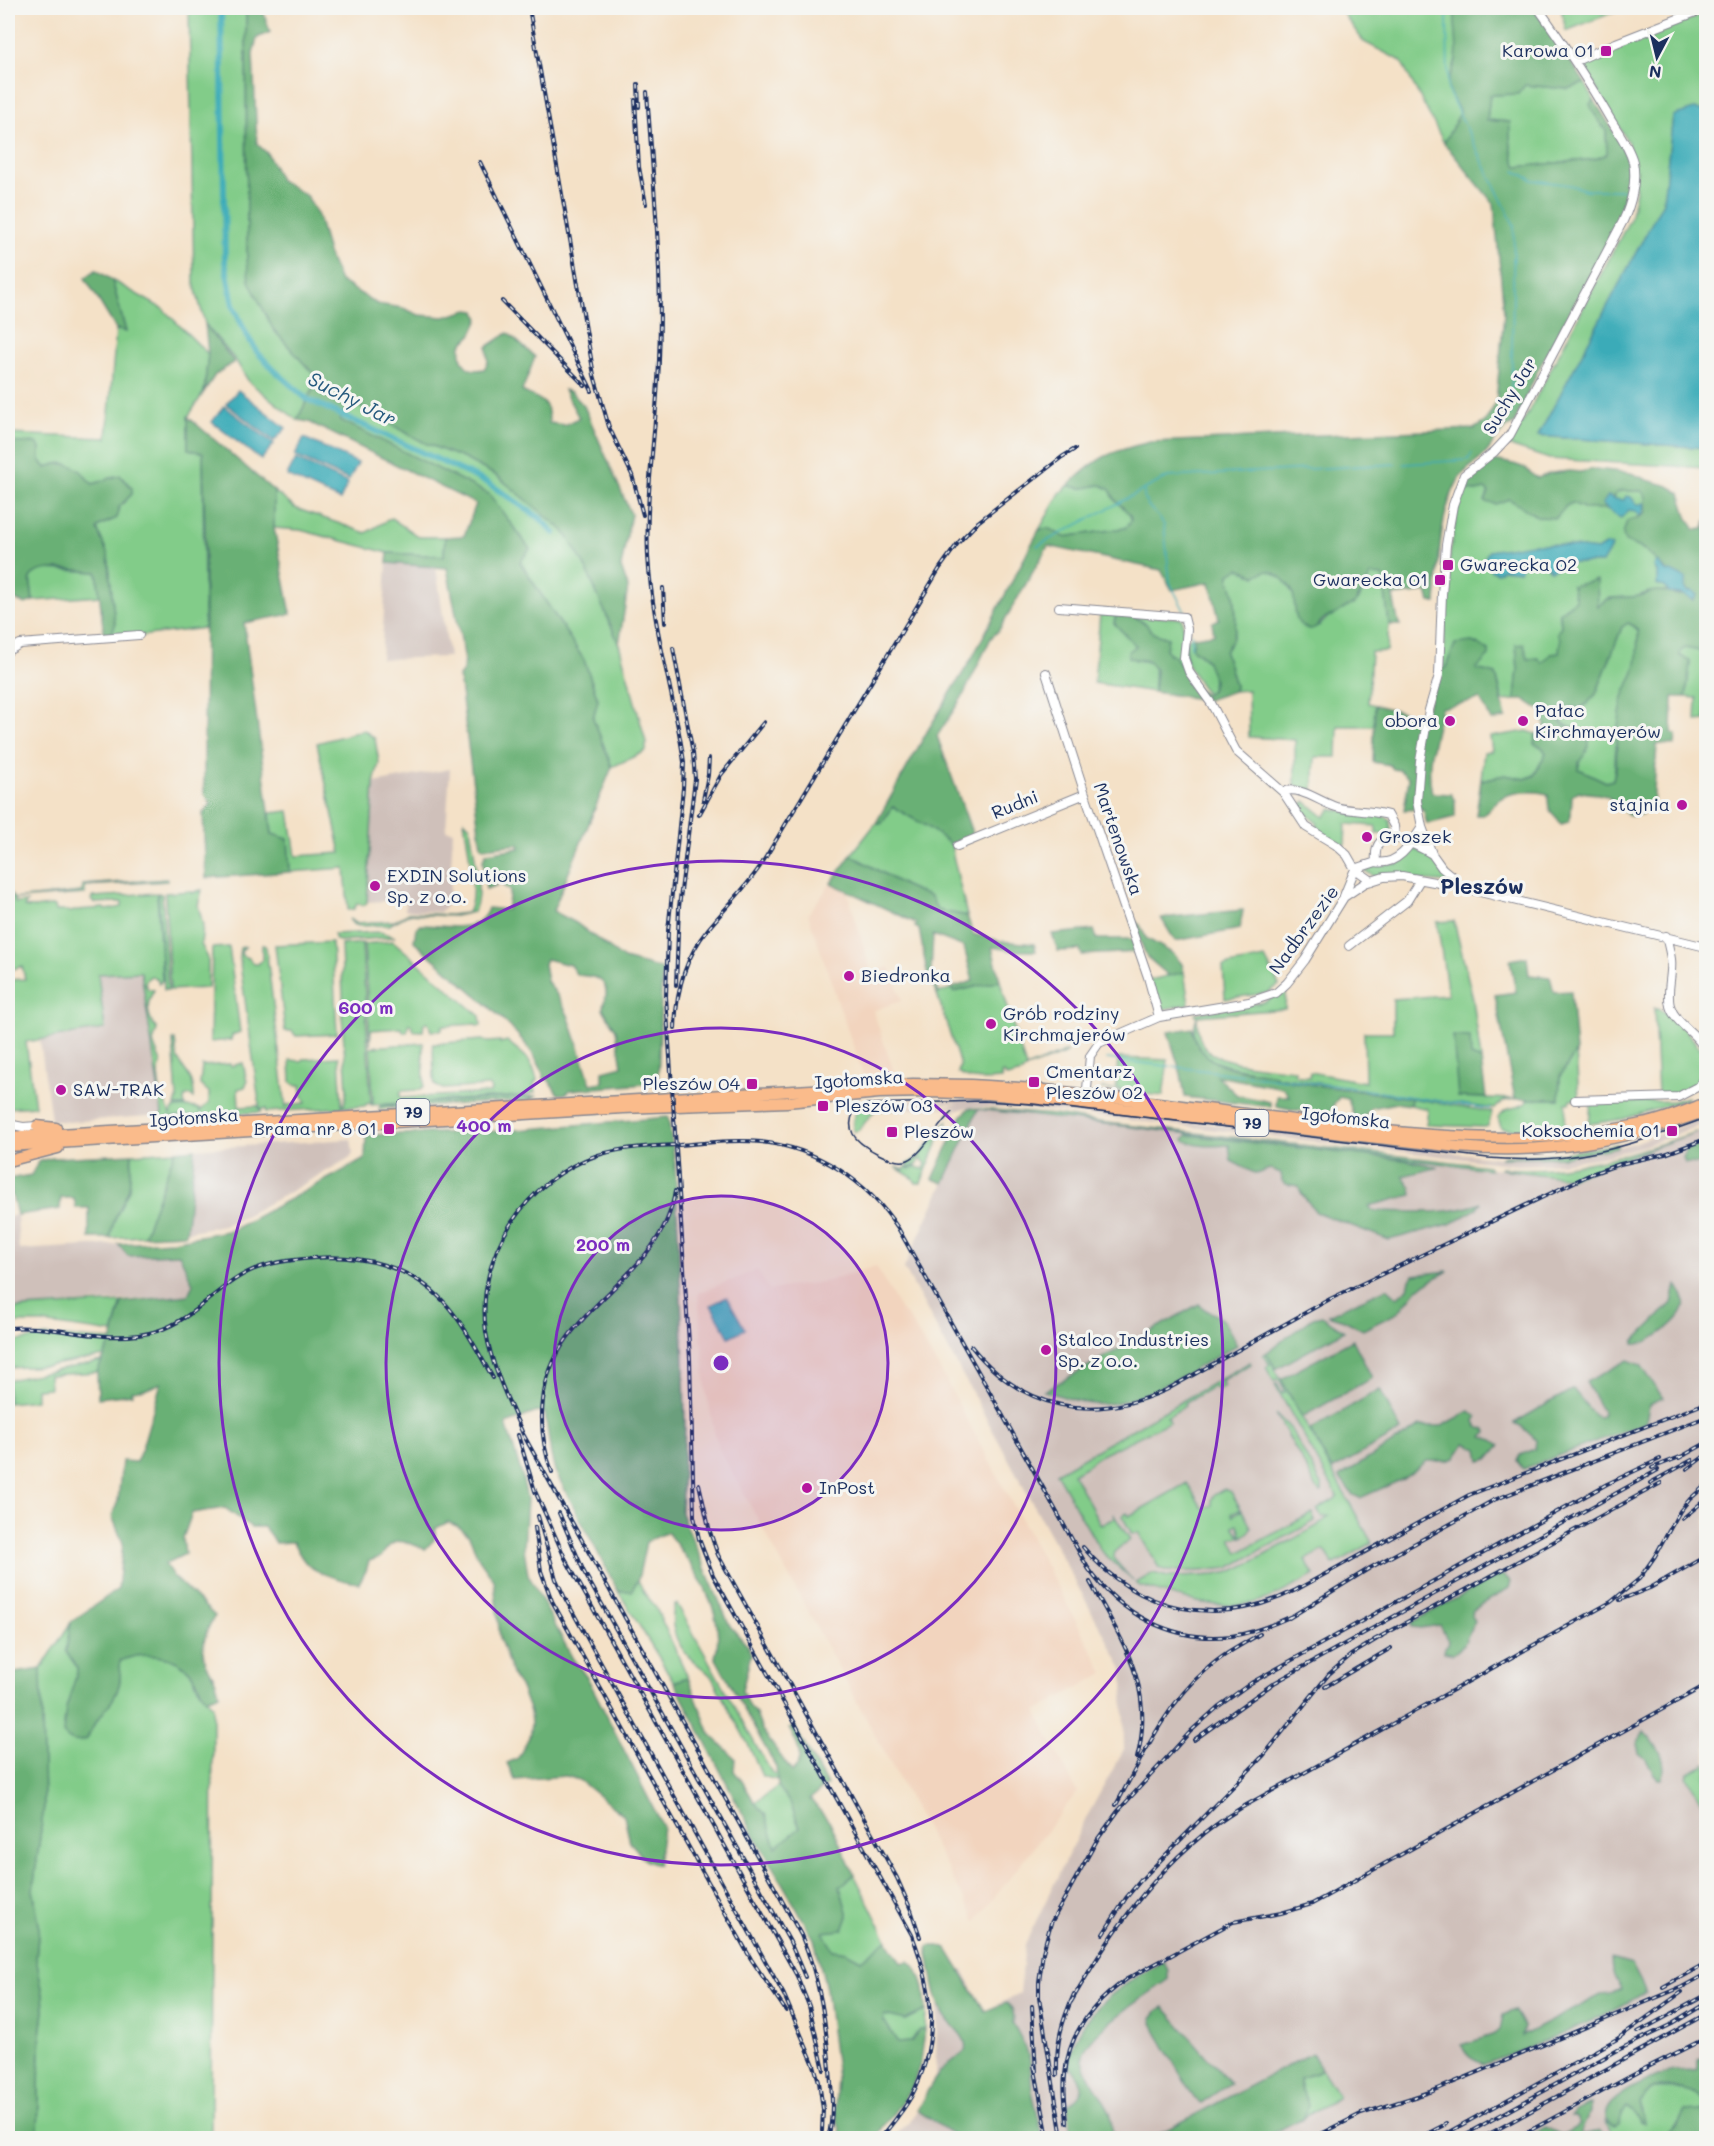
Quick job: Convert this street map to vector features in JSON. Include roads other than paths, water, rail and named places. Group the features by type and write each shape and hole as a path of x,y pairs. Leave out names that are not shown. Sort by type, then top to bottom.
{"main road":[{"name":"Igołomska","path":"8,1137 108,1135 587,1106 767,1103 928,1092 1086,1099 1427,1135 1503,1138 1565,1136 1613,1130 1663,1119 1707,1103"},
{"name":"Igołomska","path":"1086,1099 1438,1144 1505,1149 1552,1148 1607,1140 1657,1128 1707,1111"},
{"path":"37,1126 108,1135"},
{"name":"Igołomska","path":"8,1146 108,1135"},
{"path":"8,1161 108,1135"}],"street":[{"name":"Suchy Jar","path":"1455,886 1453,877 1442,868 1432,854 1422,827 1417,801 1420,761 1429,710 1439,675 1446,545 1456,494 1464,476 1494,452 1510,435 1623,221 1632,198 1634,176 1630,154 1576,61 1538,8"},
{"path":"1576,61 1707,8"},
{"path":"1059,607 1184,617 1186,629 1184,658 1189,672 1211,703 1236,751 1283,792 1306,827 1336,845 1347,855 1355,868 1372,881"},
{"path":"8,651 20,644 139,634"},
{"name":"Martenowska","path":"1046,673 1148,977 1159,1017"},
{"path":"1283,792 1299,791 1334,806 1358,812 1388,815 1394,826 1395,837"},
{"name":"Rudni","path":"957,846 1085,794"},
{"path":"1355,868 1395,860 1422,827"},
{"path":"1376,862 1381,843 1395,837 1432,854"},
{"path":"1344,897 1355,868"},
{"name":"Nadbrzezie","path":"1086,1099 1089,1061 1096,1045 1111,1036 1159,1017 1249,1002 1276,993 1305,960 1344,897 1365,883 1384,877 1402,876 1455,886 1707,947"},
{"path":"1349,946 1407,901 1420,880"},
{"path":"1666,936 1671,961 1670,1006 1680,1022 1704,1047 1707,1054"},
{"path":"1575,1100 1675,1098 1699,1086 1704,1079 1707,1066"},
{"path":"8,1124 23,1127 37,1126"}],"water":[{"path":"1694,109 1706,111 1706,448 1538,436 1663,202 1673,116"},
{"path":"238,390 286,428 274,441 226,404"},
{"path":"224,406 274,444 261,460 212,422"},
{"path":"304,438 358,463 349,480 295,456"},
{"path":"296,459 348,483 340,500 287,476"},
{"path":"1608,496 1624,500 1626,496 1631,497 1637,505 1644,503 1643,513 1639,515 1636,511 1629,510 1621,518 1602,504"},
{"path":"1532,544 1597,550 1605,545 1612,546 1602,563 1571,563 1550,570 1543,561 1529,561 1531,556 1525,556 1520,571 1503,569 1498,573 1491,571 1485,557 1489,551"},
{"path":"1656,561 1667,572 1671,571 1685,578 1685,589 1697,595 1693,600 1681,594 1669,593 1665,587 1657,585 1657,572 1654,567"},
{"path":"727,1297 745,1329 729,1337 711,1305"}],"waterway":[{"name":"Suchy Jar","path":"221,8 225,262 233,305 247,336 258,353 274,370 307,399 488,483 541,519 554,533"},
{"path":"1447,8 1448,91 1514,225 1511,416"},
{"path":"1515,171 1533,180 1570,185 1586,190 1628,190"},
{"path":"1404,464 1468,460 1472,453"},
{"path":"1037,546 1168,477 1396,464"},
{"path":"1144,490 1145,501 1164,525 1170,583 1186,614"},
{"path":"1191,633 1191,647"},
{"path":"1107,1059 1346,1087 1490,1109"}],"tram line":[{"path":"952,1112 914,1157 902,1161 886,1158 862,1144 851,1128 854,1112 866,1104 984,1101 1033,1104 1488,1158 1547,1159 1600,1152 1706,1118"}],"railway":[{"path":"529,8 594,375 609,427 632,475 643,515"},
{"path":"638,84 639,107"},
{"path":"647,92 660,293 658,384 648,507 648,556 654,608 684,762 668,931 666,997 690,1358 694,1516 699,1539 713,1575 912,1935 920,1956 931,2016 927,2056 911,2097 881,2138"},
{"path":"635,100 639,167 646,204"},
{"path":"480,162 592,391"},
{"path":"502,301 585,386"},
{"path":"675,1028 680,988 693,951 708,929 761,865 940,568 958,543 978,522 1075,449"},
{"path":"663,588 665,623"},
{"path":"673,648 693,753 695,779 679,907 676,985"},
{"path":"699,815 721,775 764,722"},
{"path":"703,800 709,758"},
{"path":"971,1346 991,1368 1013,1385 1036,1397 1060,1405 1085,1408 1112,1406 1139,1400 1166,1390 1330,1299 1591,1174 1620,1164 1665,1154 1706,1139"},
{"path":"828,2138 832,2104 831,2079 821,2001 808,1951 523,1434 492,1359 486,1332 485,1303 489,1275 498,1248 511,1224 528,1201 572,1166 598,1155 628,1149 751,1141 782,1145 821,1159 856,1182 872,1196 898,1228 1088,1568 1116,1599 1132,1612 1169,1630 1210,1637 1248,1633 1296,1614"},
{"path":"552,1472 546,1454 542,1427 543,1400 551,1367 566,1340 650,1248 666,1222 675,1191"},
{"path":"8,1328 45,1329 101,1336 138,1335 170,1326 193,1312 225,1286 256,1269 272,1264 314,1258 350,1258 401,1271 431,1290 458,1320 493,1378"},
{"path":"1083,1547 1105,1569 1129,1587 1154,1600 1181,1608 1209,1611 1238,1609 1267,1602 1296,1590 1469,1495 1706,1403"},
{"path":"1289,1618 1370,1568 1494,1500 1706,1417"},
{"path":"518,1435 535,1491 565,1558 797,1976 809,2006 824,2070"},
{"path":"1679,1458 1706,1443"},
{"path":"1652,1468 1685,1455"},
{"path":"1687,1469 1706,1455"},
{"path":"1062,2138 1039,1997 1043,1952 1051,1923 1097,1840 1118,1811 1191,1731 1219,1706 1251,1683 1607,1484 1660,1459"},
{"path":"1650,1483 1692,1460"},
{"path":"1194,1740 1274,1683 1658,1470"},
{"path":"1374,1640 1661,1483"},
{"path":"699,1484 718,1555 897,1878 920,1937"},
{"path":"1071,2002 1105,1946 1144,1893 1165,1869 1214,1826 1241,1808 1611,1602 1639,1579 1655,1556 1680,1511 1706,1485"},
{"path":"1682,1519 1706,1499"},
{"path":"559,1513 584,1572 790,1942 805,1977"},
{"path":"538,1516 556,1579 565,1598 784,1995 819,2082 823,2109 822,2131"},
{"path":"535,1527 541,1571 552,1601 751,1959 786,2011"},
{"path":"1620,1600 1650,1588 1706,1556"},
{"path":"1090,1582 1124,1645 1139,1687 1142,1733 1137,1758"},
{"path":"1116,1805 1155,1733 1178,1699 1212,1665 1260,1634"},
{"path":"1103,1934 1126,1898 1141,1880 1264,1755 1329,1674 1351,1655 1382,1636"},
{"path":"1325,1687 1391,1648"},
{"path":"1067,2123 1064,2081 1071,2046 1077,2032 1094,2008 1127,1979 1233,1922 1281,1913 1312,1904 1706,1685"},
{"path":"1663,1987 1706,1963"},
{"path":"1313,2138 1361,2114 1433,2091 1682,1987 1706,1974"},
{"path":"1438,2138 1617,2039 1682,1992"},
{"path":"1057,2075 1060,2033 1074,1994"},
{"path":"1638,2032 1706,1995"},
{"path":"1459,2138 1618,2050 1672,2024 1703,2005"},
{"path":"1032,2006 1036,2072"},
{"path":"1482,2138 1706,2014"},
{"path":"1516,2138 1706,2038"},
{"path":"1034,2065 1048,2138"},
{"path":"1419,2138 1446,2124"},
{"path":"1342,2138 1346,2137"}],"place":[{"name":"Karowa 01","path":"1606,51"},
{"name":"Gwarecka 02","path":"1448,565"},
{"name":"Gwarecka 01","path":"1440,580"},
{"name":"obora","path":"1450,721"},
{"name":"Pałac Kirchmayerów","path":"1523,721"},
{"name":"stajnia","path":"1682,805"},
{"name":"Groszek","path":"1367,837"},
{"name":"EXDIN Solutions Sp. z o.o.","path":"375,886"},
{"name":"Biedronka","path":"849,976"},
{"name":"Grób rodziny Kirchmajerów","path":"991,1024"},
{"name":"Cmentarz Pleszów 02","path":"1034,1082"},
{"name":"Pleszów 04","path":"752,1084"},
{"name":"SAW-TRAK","path":"61,1090"},
{"name":"Pleszów 03","path":"823,1106"},
{"name":"Brama nr 8 01","path":"389,1129"},
{"name":"Koksochemia 01","path":"1672,1131"},
{"name":"Pleszów","path":"892,1132"},
{"name":"Stalco Industries Sp. z o.o.","path":"1046,1350"},
{"name":"InPost","path":"807,1488"}],"district":[{"name":"Pleszów","path":"1482,887"}]}
